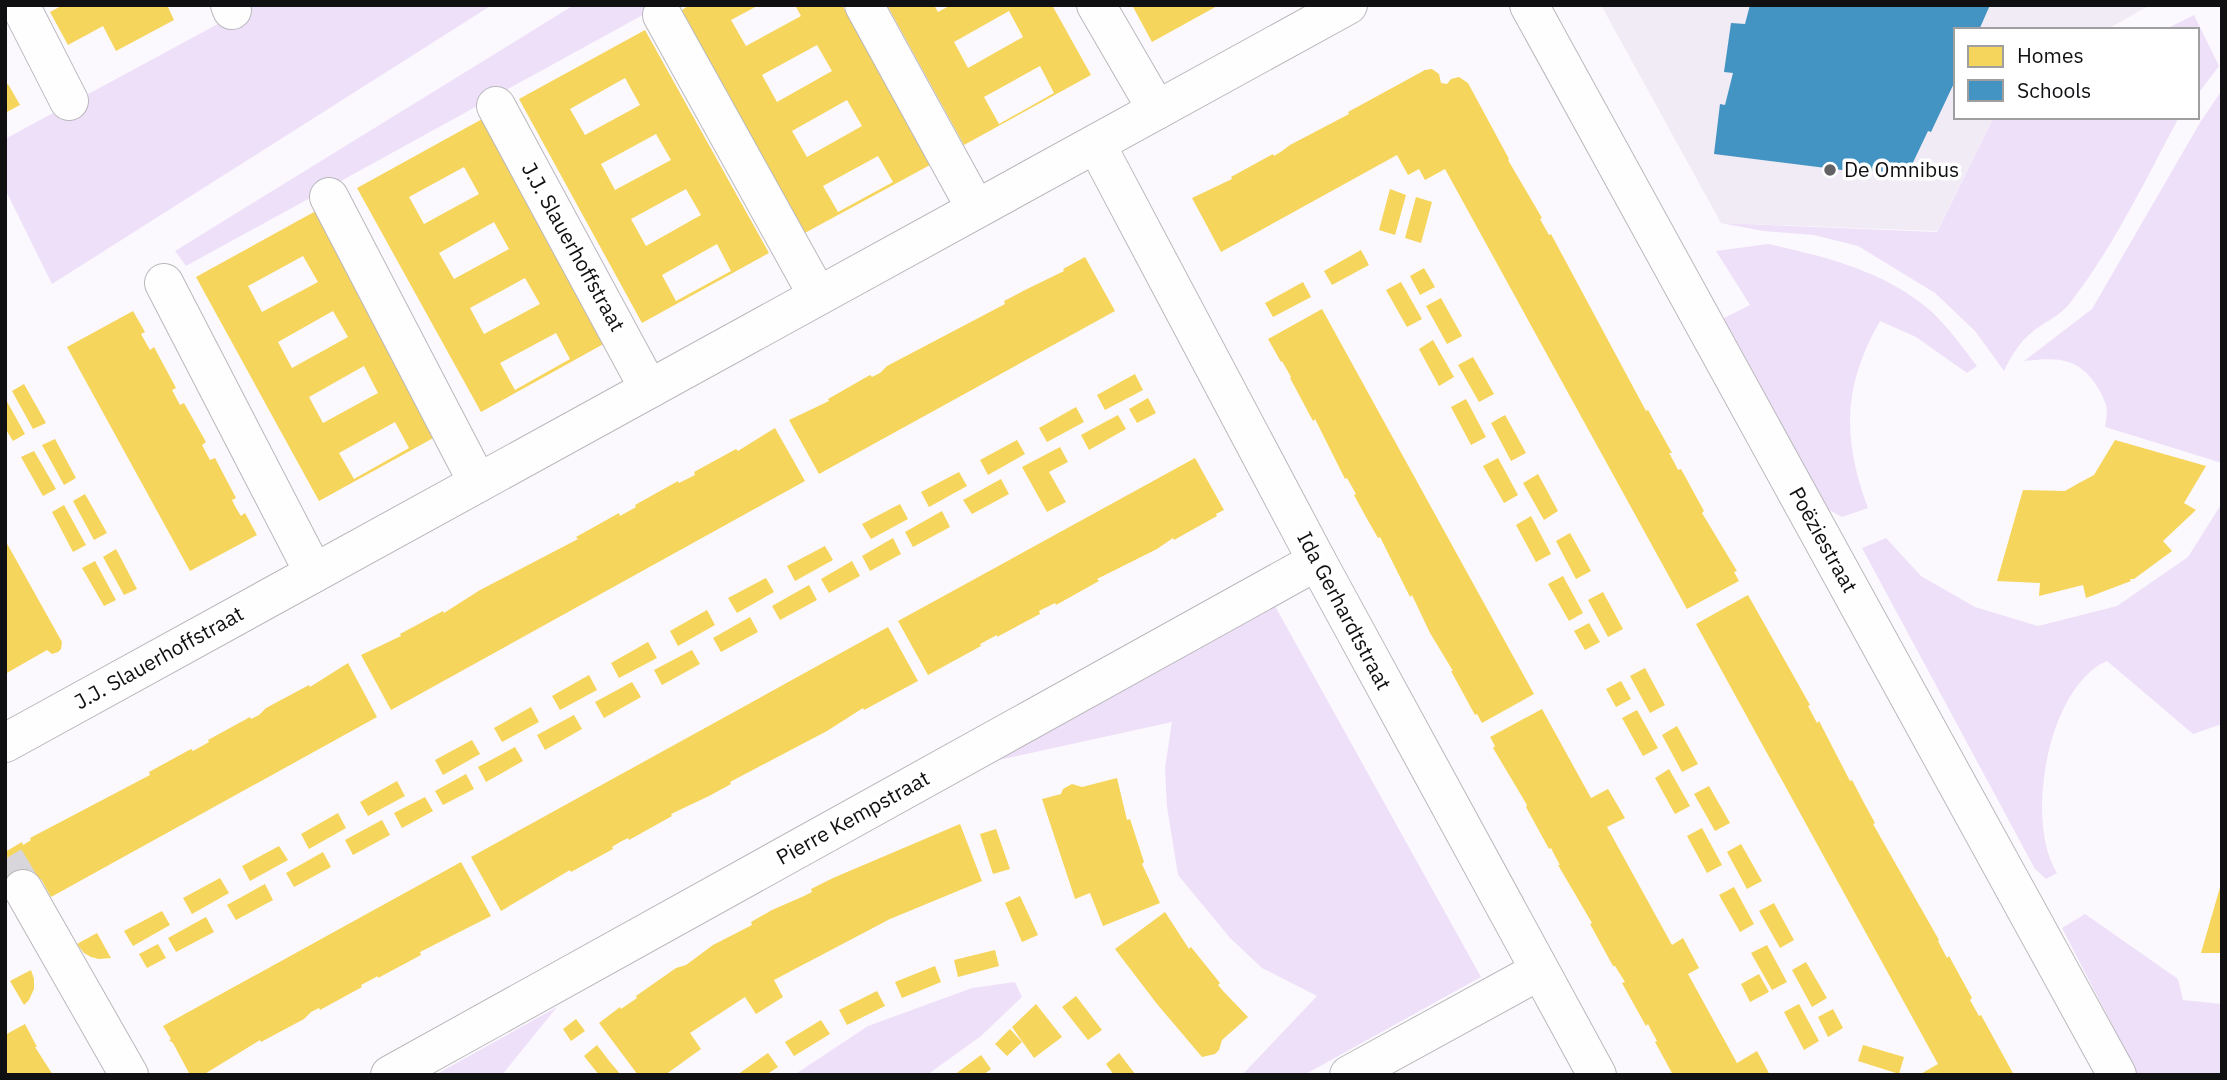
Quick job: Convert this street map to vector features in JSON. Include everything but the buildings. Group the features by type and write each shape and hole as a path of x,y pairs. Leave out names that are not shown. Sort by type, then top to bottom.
{"street":[{"path":"20,5 69,101"},
{"path":"864,5 976,209"},
{"path":"1097,5 1157,110"},
{"name":"J.J. Slauerhoffstraat","path":"5,743 1348,5"},
{"name":"Poëziestraat","path":"1529,5 2117,1075"},
{"path":"662,15 818,296"},
{"name":"J.J. Slauerhoffstraat","path":"496,106 649,389"},
{"name":"Ida Gerhardtstraat","path":"1096,144 1317,561 1597,1075"},
{"path":"329,197 478,483"},
{"path":"164,283 314,573"},
{"name":"Pierre Kempstraat","path":"390,1075 1317,561"},
{"path":"23,890 129,1075"},
{"path":"1349,1075 1539,971"}],"shaded area":[{"path":"253,5 492,5 52,284 5,189 5,139"},
{"path":"574,5 661,5 186,266 175,251"},
{"name":"De Omnibus","path":"1601,5 2150,5 2110,28 1954,28 1954,119 1993,119 1937,231 1721,223"},
{"path":"2194,15 2219,66 2199,92 2199,28 2168,28"},
{"path":"2222,90 2222,463 2105,427 2106,405 2092,379 2081,368 2057,360 2024,361 2092,309 2201,121"},
{"path":"1993,119 2178,119 2128,213 2086,281 2063,311 2026,338 2004,371 1975,331 1935,293 1858,246 1814,235 1763,231 1721,223 1937,232"},
{"path":"1768,244 1833,260 1895,286 1932,312 1977,366 1967,373 1916,337 1880,321 1859,368 1850,413 1854,458 1868,508 1842,517 1820,505 1720,320 1750,305 1716,251"},
{"path":"2222,503 2222,724 2193,734 2107,661 2087,675 2070,697 2057,725 2048,757 2043,790 2043,821 2047,850 2057,873 2046,879 2035,869 1862,548 1886,538 1921,576 1975,607 2038,626 2117,606 2188,557"},
{"path":"1275,606 1481,977 1304,1075 1242,1075 1317,996 1262,968 1230,938 1178,875 1167,807 1165,768 1172,722 967,767"},
{"path":"2085,914 2178,979 2183,1000 2222,1004 2222,1075 2138,1075 2062,928"},
{"path":"1015,982 1022,997 981,1036 927,1075 794,1075 868,1026 972,988"},
{"path":"557,1007 502,1075 435,1075"}],"tunnel":[{"path":"5,859 23,889"}],"place":[{"name":"De Omnibus","path":"1830,170"}]}
